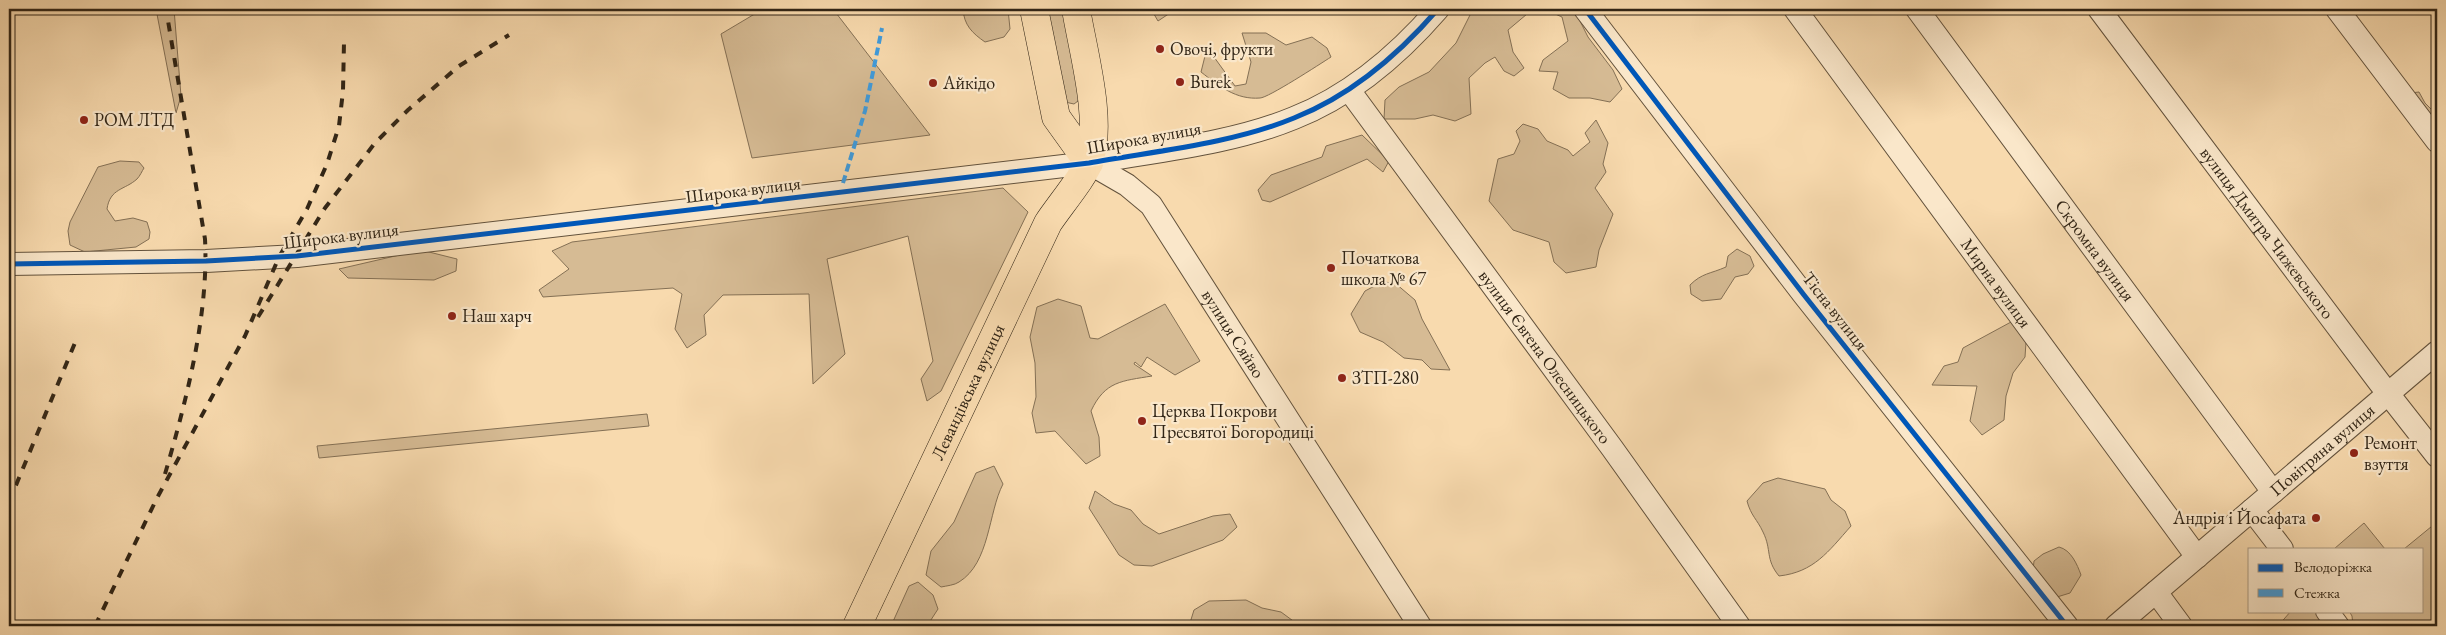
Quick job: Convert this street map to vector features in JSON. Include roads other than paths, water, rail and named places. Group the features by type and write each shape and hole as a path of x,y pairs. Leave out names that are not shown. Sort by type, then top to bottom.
{"main road":[{"name":"вулиця Сяйво","path":"1034,9 1056,117 1089,163"},
{"path":"1076,9 1094,113 1094,131 1089,163"},
{"name":"Левандівська вулиця","path":"857,626 1048,222 1089,163"}],"street":[{"name":"Тісна вулиця","path":"1585,9 1804,295 2067,626"},
{"name":"Мирна вулиця","path":"1795,9 2197,557"},
{"name":"Скромна вулиця","path":"1917,9 2272,492"},
{"name":"вулиця Дмитра Чижевського","path":"2099,9 2388,394 2437,456"},
{"path":"2337,9 2437,142"},
{"name":"Широка вулиця","path":"9,264 297,256 1089,163 1193,144 1270,126 1294,118 1348,90 1394,54 1436,10"},
{"name":"вулиця Євгена Олесницького","path":"1348,90 1612,448 1738,626"},
{"name":"вулиця Сяйво","path":"1089,163 1127,185 1151,206 1420,626"},
{"name":"Повітряна вулиця","path":"2116,626 2437,352"},
{"path":"2252,510 2281,548"},
{"path":"2156,592 2181,626"},
{"path":"2328,612 2338,626"}],"railway":[{"path":"165,474 181,417 194,358 200,327 205,268 205,239 166,9"},
{"path":"258,317 325,208 375,143 408,110 459,66 509,35"},
{"path":"95,626 157,498 245,336 279,257 307,209 327,164 339,126 343,91 344,42"},
{"path":"9,502 77,338"}],"place":[{"name":"Овочі, фрукти","path":"1160,49"},
{"name":"Burek","path":"1180,82"},
{"name":"Айкідо","path":"933,83"},
{"name":"РОМ ЛТД","path":"84,120"},
{"name":"Початкова школа № 67","path":"1331,268"},
{"name":"Наш харч","path":"452,316"},
{"name":"ЗТП-280","path":"1342,378"},
{"name":"Церква Покрови Пресвятої Богородиці","path":"1142,421"},
{"name":"Ремонт взуття","path":"2354,453"},
{"name":"Андрія і Йосафата","path":"2316,518"}]}
